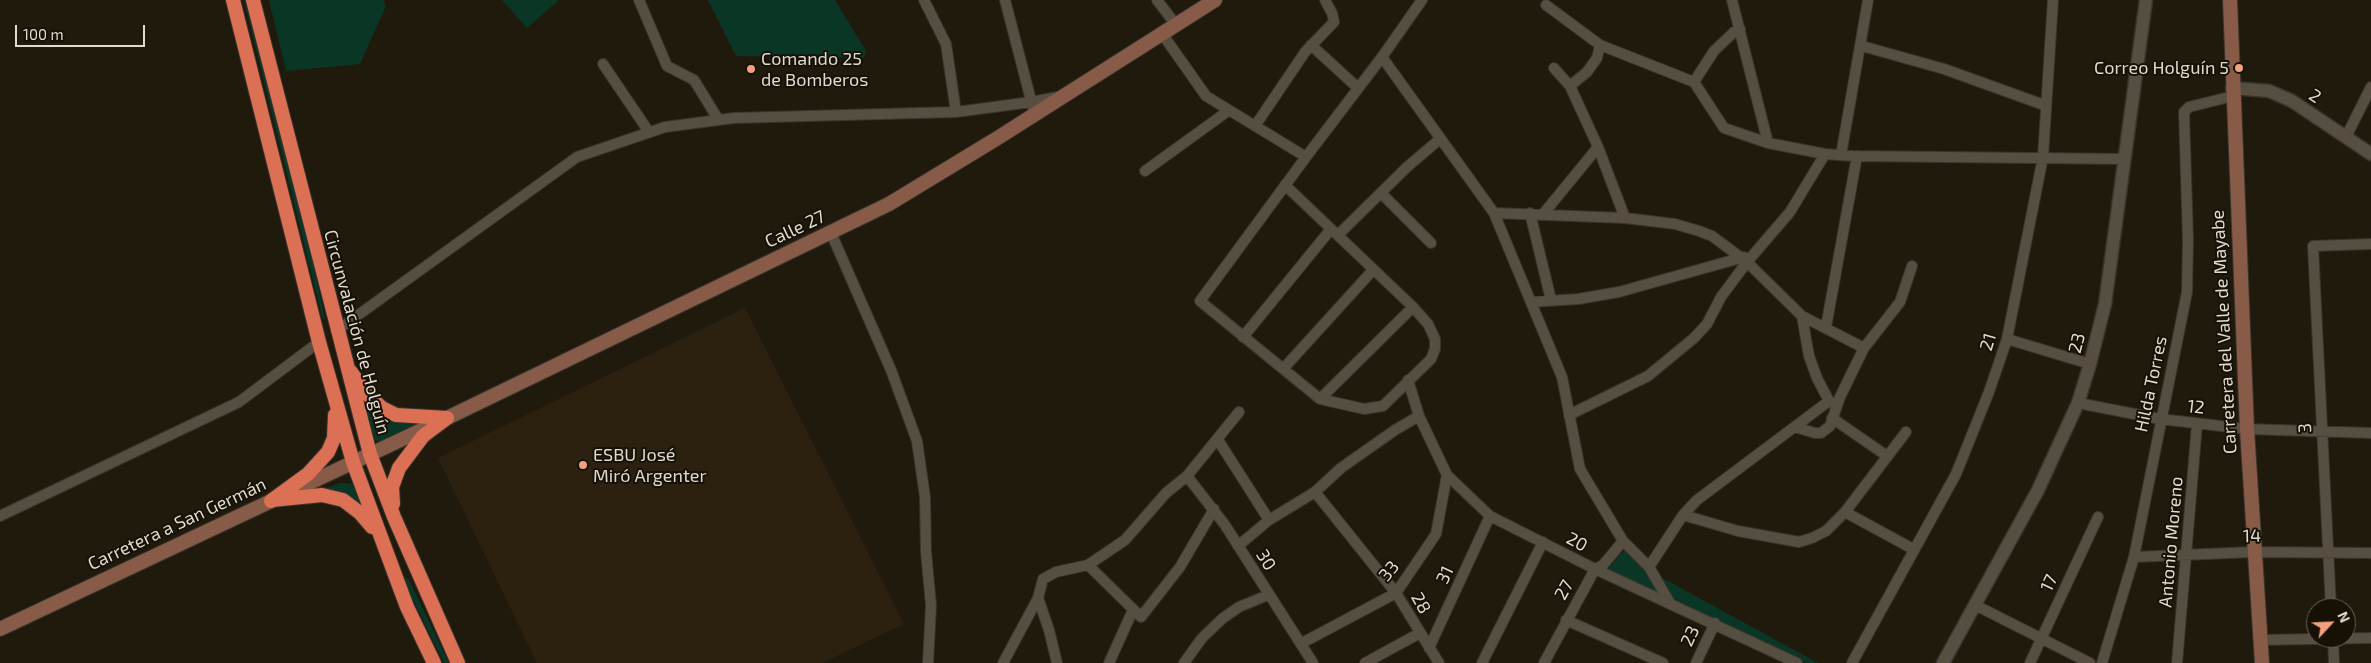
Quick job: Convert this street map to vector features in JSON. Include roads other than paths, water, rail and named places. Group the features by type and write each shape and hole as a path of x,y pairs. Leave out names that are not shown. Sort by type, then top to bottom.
{"highway":[{"path":"233,0 319,342 353,462 407,607 434,663"},
{"name":"Circunvalación de Holguín","path":"253,0 336,330 370,454 394,518 458,663"},
{"path":"345,363 365,392 382,408 396,415 447,418"},
{"path":"271,500 308,474 328,452 334,438 335,397"},
{"path":"394,518 392,487 399,468 422,436 447,418"},
{"path":"271,500 322,495 343,500 360,513 378,533"}],"main road":[{"name":"Calle 27","path":"370,454 704,292 831,234 889,204 1034,108 1068,94 1215,0"},
{"name":"Carretera del Valle de Mayabe","path":"2230,0 2247,429 2253,552 2262,663"},
{"name":"Carretera a San Germán","path":"0,629 370,454"}],"street":[{"path":"639,0 668,66 694,80 718,119"},
{"path":"924,0 946,44 956,112"},
{"path":"336,330 577,156 649,132 665,127 718,119 1034,108 1005,0"},
{"path":"1157,0 1176,26"},
{"path":"1255,126 1311,45 1334,22 1332,13 1325,0"},
{"path":"1285,185 1413,308 1428,324 1435,339 1435,349 1431,359 1383,406 1375,409 1364,409 1320,399 1200,302 1285,185 1382,57 1422,0"},
{"path":"1732,0 1768,142"},
{"path":"1841,155 1862,46 1868,0"},
{"name":"21","path":"1852,663 1913,548 1956,474 1989,392 2007,339 2043,157 2044,106 2053,0"},
{"name":"23","path":"1943,663 2038,490 2078,404 2105,304 2146,0"},
{"path":"1546,5 1600,45 1694,82 1724,128 1732,133 1824,154 2125,160"},
{"path":"1694,82 1714,51 1734,32 1740,30"},
{"path":"1163,35 1206,96 1306,157"},
{"path":"1311,45 1358,88"},
{"path":"1570,86 1587,72 1596,58 1600,45"},
{"path":"1862,46 1944,69 2044,106"},
{"path":"1382,57 1494,212 1562,376 1580,469 1623,541 1649,567 1670,603"},
{"path":"603,64 649,132"},
{"path":"1554,68 1570,86 1598,147 1625,218"},
{"path":"2346,137 2371,87"},
{"name":"2","path":"2189,107 2233,92 2269,91 2292,101 2371,154"},
{"name":"Hilda Torres","path":"2102,663 2134,557 2160,419 2187,292 2188,240 2184,112 2189,107"},
{"path":"1145,171 1228,111"},
{"path":"1243,337 1334,232 1381,193 1407,167 1440,139"},
{"path":"1544,213 1598,147"},
{"path":"1569,415 1648,376 1673,356 1707,324 1721,297 1746,259 1790,212 1824,154"},
{"path":"1826,327 1857,156"},
{"path":"1381,193 1431,244"},
{"path":"1494,212 1625,218 1675,224 1699,230 1712,236 1746,259 1802,316 1864,348"},
{"path":"1530,213 1551,300"},
{"path":"831,234 892,370 917,441 925,497 926,552 931,605 928,663"},
{"name":"3","path":"2330,598 2313,246 2371,244"},
{"path":"1530,302 1578,299 1619,292 1746,259"},
{"path":"1795,427 1815,433 1821,432 1830,426 1833,404 1864,348 1900,302 1912,266"},
{"path":"1283,368 1373,270"},
{"path":"1320,399 1413,308"},
{"path":"1802,316 1809,356 1817,378 1833,404"},
{"path":"2007,339 2090,364"},
{"path":"0,516 239,402 319,342"},
{"name":"20","path":"1408,380 1419,416 1447,475 1490,516 1595,569 1798,663"},
{"path":"1649,567 1683,515 1697,500 1795,427 1833,404"},
{"name":"12","path":"2078,404 2160,419 2247,429 2371,433"},
{"path":"1003,663 1038,598 1043,579 1056,572 1088,566 1125,540 1166,493 1187,476 1239,412"},
{"path":"1238,546 1269,520 1315,492 1341,468 1395,430 1419,416"},
{"path":"1832,418 1887,456"},
{"name":"Antonio Moreno","path":"2177,663 2197,424"},
{"path":"1683,515 1738,531 1799,542 1826,531 1845,512 1906,432"},
{"path":"1218,440 1269,520"},
{"name":"33","path":"1302,643 1396,593 1436,534 1447,475"},
{"name":"30","path":"1187,476 1214,509 1268,595 1302,643 1313,663"},
{"name":"28","path":"1315,492 1396,593 1439,663"},
{"path":"1088,566 1141,617 1180,567 1214,509"},
{"path":"1845,512 1913,548"},
{"name":"31","path":"1429,648 1490,516"},
{"name":"17","path":"2030,663 2098,517"},
{"name":"27","path":"1545,663 1566,620 1595,569 1603,564 1623,541"},
{"path":"1482,663 1543,542"},
{"name":"14","path":"2134,557 2253,552 2371,553"},
{"path":"1184,663 1202,638 1223,618 1239,607 1268,595"},
{"path":"1038,598 1049,630 1057,663"},
{"path":"1975,605 2090,663"},
{"path":"1110,663 1133,610"},
{"path":"1566,620 1662,663"},
{"name":"23","path":"1696,663 1715,623"},
{"path":"1370,662 1420,633"},
{"path":"2356,638 2371,638"},
{"path":"2259,640 2306,639"},
{"path":"2333,648 2334,663"}],"place":[{"name":"Correo Holguín 5","path":"2239,68"},
{"name":"Comando 25 de Bomberos","path":"751,69"},
{"name":"ESBU José Miró Argenter","path":"583,465"}]}
